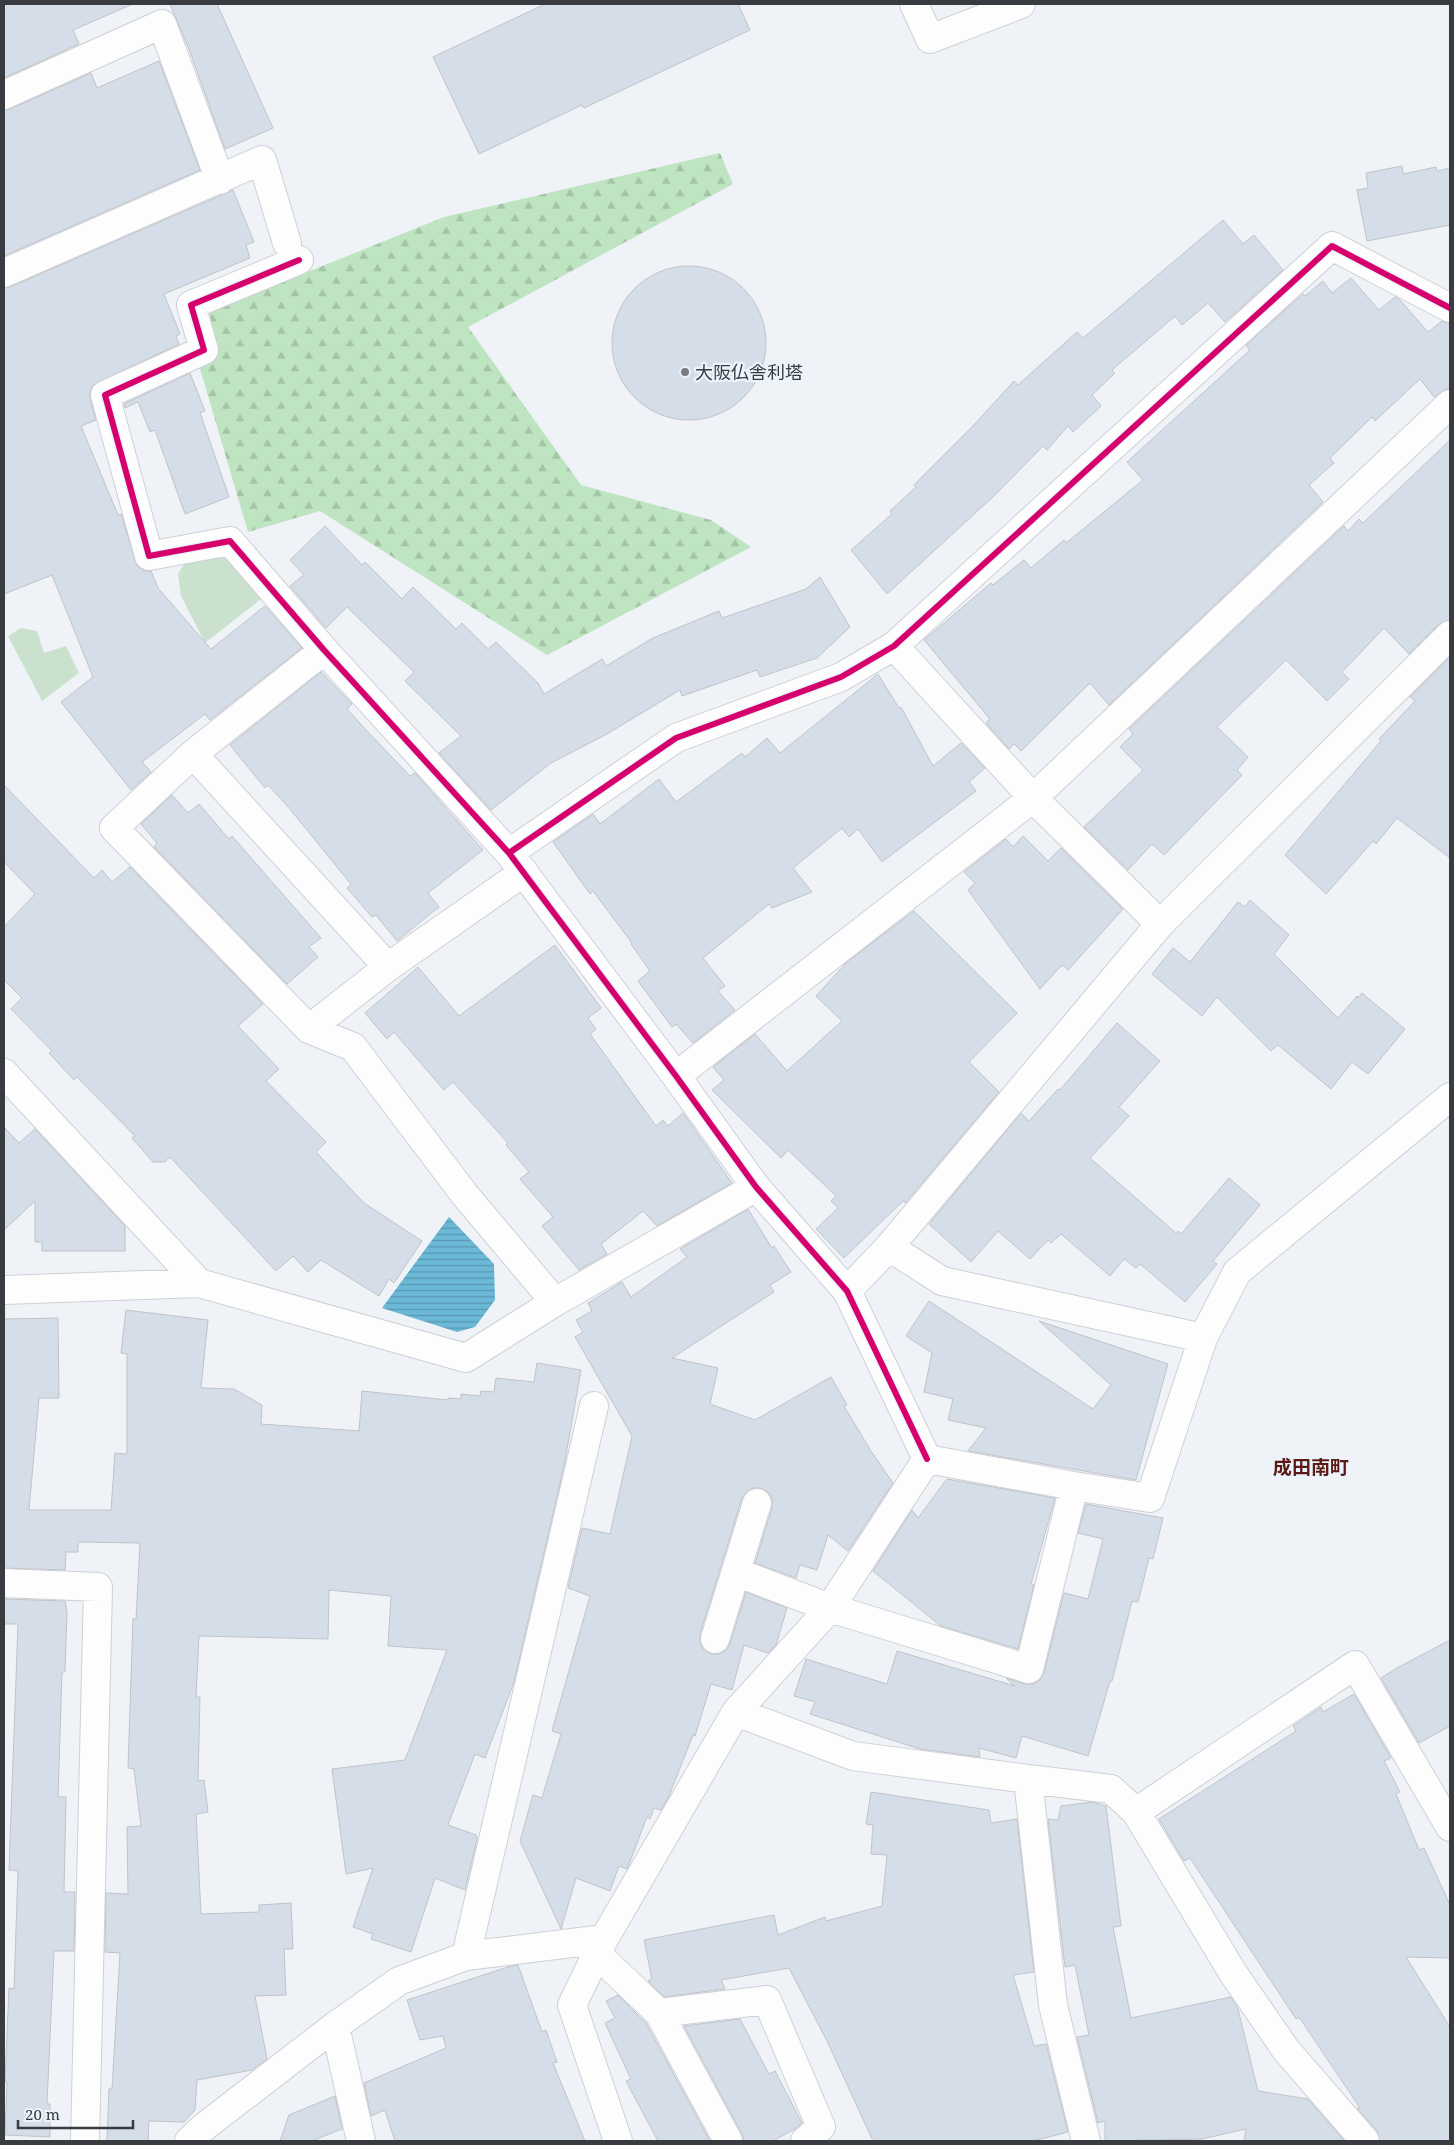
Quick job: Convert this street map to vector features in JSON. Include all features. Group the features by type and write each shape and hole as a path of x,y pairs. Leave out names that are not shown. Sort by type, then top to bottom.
{"street":[{"path":"914,4 930,39 1021,4"},
{"path":"4,95 162,24 220,180"},
{"path":"4,273 262,160 293,252 191,305 204,350 105,395 149,556 230,541 324,650 517,862 756,1187 847,1291 927,1459"},
{"path":"309,1030 517,862 676,738 841,677 894,646 1332,246 1450,308"},
{"path":"676,1076 1033,798 1450,404"},
{"path":"847,1291 889,1247 1160,924 1450,635"},
{"path":"894,646 1033,798 1160,924"},
{"path":"324,650 193,754 114,828 309,1030 352,1047 465,1195 555,1302"},
{"path":"193,754 388,967"},
{"path":"4,1073 199,1283"},
{"path":"927,1459 1150,1498 1203,1338 1237,1272 1450,1097"},
{"path":"4,1290 199,1283 466,1358 555,1302 756,1187"},
{"path":"889,1247 942,1281 1203,1338"},
{"path":"466,1956 594,1406"},
{"path":"618,2141 572,2004 600,1947 736,1712 830,1608 927,1459"},
{"path":"736,1572 830,1608 1029,1669 1074,1486"},
{"path":"715,1639 757,1502"},
{"path":"4,1583 98,1587 85,2141"},
{"path":"1136,1812 1355,1665 1450,1827"},
{"path":"736,1712 853,1756 1112,1789 1136,1812 1233,1973 1286,2050 1365,2141"},
{"path":"1028,1779 1053,2005 1086,2141"},
{"path":"189,2141 204,2127 335,2026 399,1981 466,1956 600,1947"},
{"path":"600,1947 659,2013 728,2141"},
{"path":"659,2013 767,2000 821,2127 805,2141"},
{"path":"335,2026 361,2141"}],"green space":[{"path":"720,153 733,184 468,327 581,485 711,520 751,547 547,655 320,511 248,532 186,321 444,217"},
{"path":"223,555 261,599 205,643 181,596 178,574 189,556"},
{"path":"21,628 37,631 44,653 66,646 79,673 42,701 8,636"}],"water":[{"path":"449,1217 494,1264 495,1300 475,1327 457,1332 382,1308"}],"building":[{"path":"4,4 133,4 73,30 79,44 4,78"},
{"path":"170,4 217,4 273,128 225,149 189,49"},
{"path":"545,4 738,4 750,30 584,108 582,105 479,154 433,57"},
{"path":"159,61 200,170 4,256 4,110 91,73 97,88"},
{"path":"1402,166 1403,174 1436,167 1437,171 1450,168 1450,225 1367,241 1357,190 1368,188 1366,173"},
{"path":"233,190 254,242 246,245 250,258 164,294 180,334 176,336 179,344 93,385 90,391 90,399 96,420 81,426 118,515 121,514 137,566 144,571 151,571 158,588 211,649 265,606 302,648 210,720 205,714 142,762 151,772 131,790 61,702 93,677 52,575 4,594 4,288"},
{"path":"1223,220 1243,244 1254,235 1283,270 1225,322 1208,303 1182,325 1175,316 1112,370 1115,373 1092,395 1101,406 1073,432 1068,426 1047,450 1043,446 995,495 887,594 851,550 892,514 890,511 916,487 914,485 973,426 1014,381 1018,385 1077,332 1083,338"},
{"path":"689,266 718,272 732,279 743,289 753,300 760,314 766,343 760,372 753,386 743,397 732,407 718,414 689,420 660,414 646,407 635,397 625,386 618,372 612,343 618,314 625,300 635,289 646,279 660,272"},
{"path":"1351,278 1379,310 1395,297 1399,299 1428,332 1442,321 1450,324 1450,389 1446,389 1434,397 1420,379 1375,421 1372,417 1330,458 1334,463 1309,485 1323,502 1109,705 1090,683 1021,751 1014,744 1009,749 986,723 990,719 924,640 991,583 993,585 1024,560 1031,568 1064,540 1066,543 1143,480 1127,462 1250,350 1246,345 1303,294 1305,296 1323,281 1332,293"},
{"path":"190,373 205,411 200,413 229,497 185,514 155,430 150,432 138,402 125,408 124,404"},
{"path":"1450,440 1450,620 1439,624 1409,654 1384,628 1342,672 1349,679 1327,701 1286,660 1217,727 1248,757 1237,770 1242,775 1164,855 1152,844 1128,870 1084,827 1143,770 1120,747 1133,734 1129,729 1344,526 1348,531 1359,519 1363,523"},
{"path":"325,526 362,565 365,562 402,599 413,587 456,629 462,623 488,649 496,642 538,683 544,694 602,659 606,666 653,638 719,611 722,618 806,589 820,577 850,627 817,658 760,677 757,670 682,696 680,690 607,734 551,763 491,810 439,753 461,736 405,681 414,672 347,607 326,628 290,586 304,575 290,560"},
{"path":"1450,657 1450,858 1397,818 1376,844 1373,841 1326,894 1285,855 1381,741 1379,739 1415,701 1410,697"},
{"path":"321,672 352,704 347,709 410,776 415,773 483,850 428,893 439,907 397,941 376,915 372,917 347,888 351,884 289,808 268,785 265,788 230,745"},
{"path":"878,674 899,708 901,707 933,766 961,743 985,768 969,782 976,791 882,862 858,829 849,837 842,828 793,868 812,892 772,908 769,904 703,958 725,986 718,991 735,1010 693,1043 676,1024 672,1027 638,981 650,971 632,943 593,891 590,894 553,842 593,814 600,824 659,779 676,802 742,753 745,757 767,738 780,753"},
{"path":"4,785 94,878 102,870 112,882 130,867 263,1004 238,1026 279,1069 266,1081 326,1142 316,1152 364,1203 422,1241 394,1283 389,1279 379,1296 321,1260 308,1272 293,1256 276,1271 170,1157 165,1162 153,1162 132,1138 135,1136 77,1077 74,1080 49,1053 52,1051 11,1009 22,998 4,980 4,927 35,894 4,862"},
{"path":"172,795 188,813 199,804 229,839 232,836 321,938 309,947 318,957 287,984 154,847 157,843 141,824"},
{"path":"1023,836 1048,861 1061,848 1123,909 1068,970 1062,965 1040,989 968,890 975,883 964,872 1006,839 1013,847"},
{"path":"1250,900 1289,935 1274,954 1338,1018 1357,996 1358,998 1362,993 1405,1029 1368,1074 1352,1062 1331,1089 1278,1045 1271,1051 1217,997 1202,1016 1152,974 1173,948 1190,962 1238,902 1245,907"},
{"path":"914,911 1017,1013 969,1062 999,1092 905,1203 903,1201 844,1258 816,1229 838,1208 831,1201 836,1196 788,1150 781,1158 712,1090 724,1080 713,1067 755,1034 787,1071 842,1021 816,996 847,962"},
{"path":"555,945 601,1008 588,1018 596,1029 590,1034 656,1126 663,1120 668,1126 683,1113 732,1183 657,1226 643,1211 601,1244 607,1254 579,1270 542,1226 553,1217 520,1179 529,1172 506,1145 508,1143 453,1082 444,1090 394,1032 387,1039 365,1013 418,967 459,1016"},
{"path":"1117,1023 1160,1061 1119,1107 1129,1116 1090,1158 1176,1233 1178,1231 1181,1234 1229,1178 1260,1205 1213,1261 1217,1264 1185,1302 1140,1264 1136,1268 1124,1259 1110,1276 1061,1234 1051,1243 1048,1240 1030,1259 998,1231 971,1262 929,1224 1021,1113 1029,1121 1058,1089 1060,1090"},
{"path":"4,1127 19,1143 35,1129 125,1226 125,1251 42,1251 42,1242 35,1242 35,1201 4,1230"},
{"path":"748,1209 772,1248 774,1246 791,1272 770,1285 774,1292 672,1358 718,1368 710,1404 755,1420 831,1377 847,1405 844,1406 893,1483 848,1551 828,1535 817,1570 800,1565 796,1578 755,1563 772,1508 772,1500 769,1493 761,1488 753,1488 746,1492 742,1498 700,1634 700,1642 703,1649 711,1654 719,1654 726,1650 730,1644 746,1592 787,1608 776,1645 768,1653 744,1645 732,1690 711,1684 695,1736 693,1735 669,1796 661,1810 654,1808 650,1819 647,1817 627,1869 619,1866 610,1891 576,1878 561,1929 520,1841 533,1795 542,1798 561,1734 552,1731 590,1596 568,1588 582,1528 610,1534 632,1436 575,1337 583,1332 576,1320 592,1311 588,1303 622,1282 631,1297 687,1257 680,1249"},
{"path":"929,1301 1093,1409 1111,1385 1039,1321 1168,1364 1136,1480 968,1451 986,1428 948,1420 953,1399 924,1392 932,1353 906,1336"},
{"path":"126,1310 208,1320 201,1388 234,1389 262,1405 261,1424 359,1431 362,1391 448,1400 448,1398 461,1399 461,1394 480,1396 481,1391 494,1392 496,1378 534,1382 537,1363 581,1370 564,1466 514,1682 485,1758 475,1754 448,1825 476,1835 477,1839 465,1890 435,1878 411,1952 371,1939 373,1934 353,1927 373,1868 346,1874 332,1769 405,1760 447,1650 388,1646 391,1596 329,1590 328,1639 199,1636 196,1697 200,1697 198,1781 204,1780 208,1812 196,1814 201,1914 259,1912 259,1905 291,1903 293,1949 284,1949 286,1995 255,1996 267,2059 252,2070 197,2080 195,2110 184,2122 149,2121 148,2141 107,2141 109,2089 112,2089 120,1953 105,1952 106,1893 128,1894 127,1827 141,1826 134,1769 128,1768 133,1619 136,1619 140,1543 78,1542 78,1552 66,1552 65,1570 4,1568 4,1319 58,1318 59,1398 39,1398 29,1510 111,1510 115,1453 127,1454 127,1354 121,1353"},
{"path":"947,1479 1055,1498 1031,1584 1034,1585 1018,1649 941,1626 873,1571 912,1510 918,1518"},
{"path":"1086,1504 1163,1518 1153,1559 1149,1558 1138,1602 1132,1601 1112,1681 1110,1681 1088,1756 1022,1736 1016,1758 979,1748 980,1757 920,1749 810,1714 815,1702 794,1696 806,1659 887,1684 897,1651 1015,1686 1006,1678 1025,1684 1033,1684 1040,1680 1044,1673 1064,1593 1088,1599 1103,1539 1078,1533"},
{"path":"4,1599 65,1601 67,1612 65,1672 62,1672 58,1797 66,1797 64,1892 75,1892 74,1951 54,1951 47,2104 50,2104 50,2137 5,2135 9,1988 14,1989 18,1871 9,1870 18,1624 4,1624"},
{"path":"1450,1640 1450,1726 1419,1743 1381,1678"},
{"path":"1354,1694 1391,1758 1384,1761 1400,1792 1396,1794 1419,1850 1424,1848 1450,1905 1450,1958 1406,1957 1450,2027 1450,2141 1380,2141 1377,2131 1357,2108 1360,2108 1299,2017 1296,2019 1190,1858 1184,1861 1159,1819 1296,1731 1293,1726 1321,1707 1323,1712"},
{"path":"871,1792 989,1810 991,1823 1017,1819 1034,1972 1013,1975 1034,2046 1046,2044 1068,2132 1033,2141 873,2141 827,2041 789,1968 721,1980 725,1989 664,1997 648,1981 652,1979 644,1940 774,1915 778,1935 825,1917 826,1921 882,1906 887,1855 871,1854 873,1825 866,1824"},
{"path":"1092,1802 1106,1806 1121,1926 1113,1927 1131,2018 1231,1997 1238,2009 1258,2091 1308,2099 1345,2141 1244,2141 1246,2129 1202,2139 1105,2141 1105,2121 1098,2123 1077,2037 1089,2035 1075,1965 1065,1967 1048,1819 1058,1820 1061,1806"},
{"path":"518,1965 542,2032 546,2030 557,2062 553,2063 585,2141 395,2141 385,2110 371,2116 364,2083 446,2048 443,2036 420,2040 407,2000"},
{"path":"618,1995 646,2023 710,2141 658,2141 626,2081 631,2079 605,2023 615,2018 606,2001"},
{"path":"740,2019 769,2074 775,2071 802,2123 773,2141 744,2141 684,2026"},
{"path":"335,2096 342,2129 312,2141 280,2141 289,2115"}],"cycle path":[{"path":"509,853 676,738 841,677 894,646 1332,246 1450,308"},
{"path":"299,260 191,305 204,350 105,395 149,556 230,541 324,650 509,853 676,1076 756,1187 847,1291 927,1459"}],"place":[{"name":"大阪仏舎利塔","path":"685,372"}],"district":[{"name":"成田南町","path":"1311,1467"}]}
